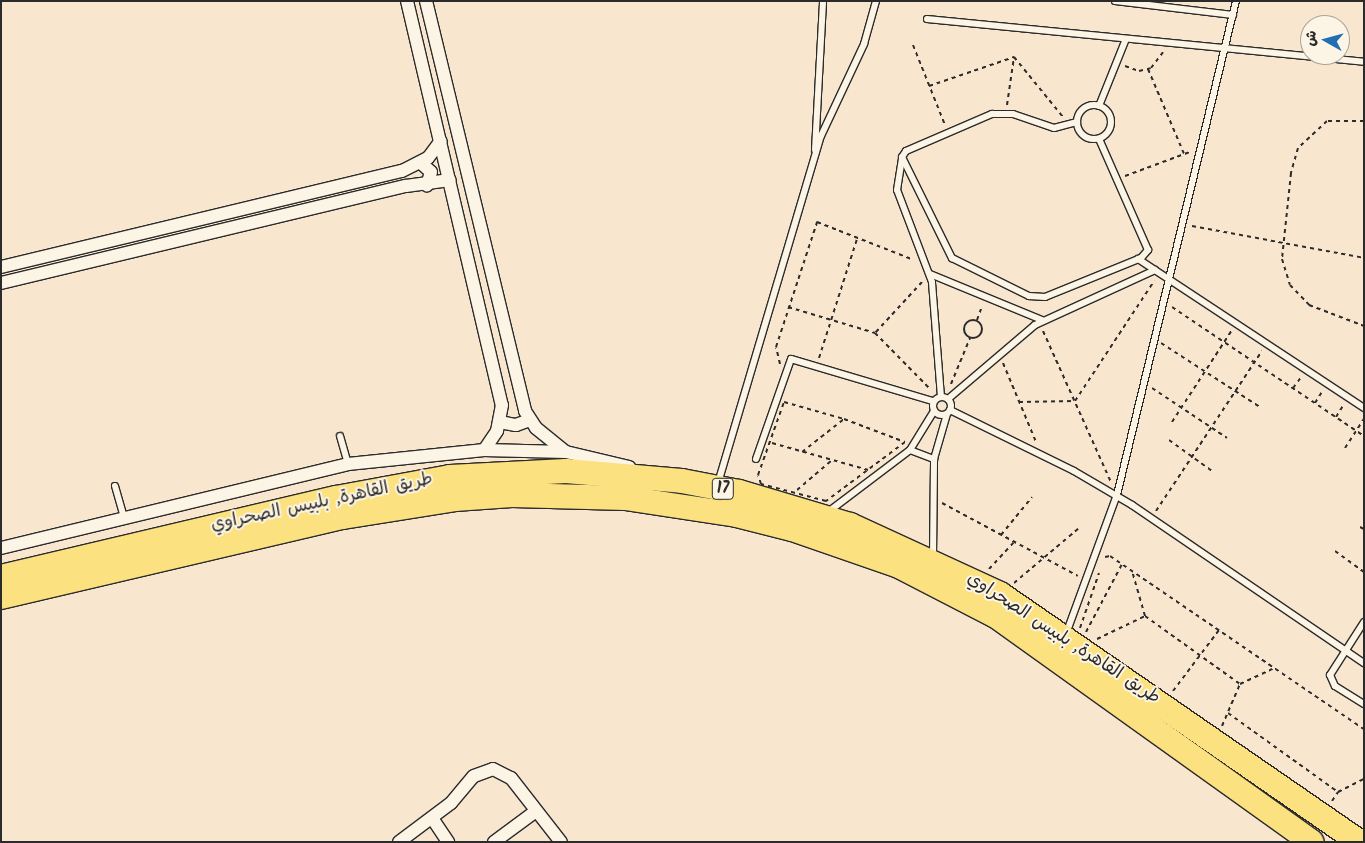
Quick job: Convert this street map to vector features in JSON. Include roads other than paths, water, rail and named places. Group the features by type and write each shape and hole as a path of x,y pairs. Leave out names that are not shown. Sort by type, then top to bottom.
{"highway":[{"name":"طريق القاهرة, بلبيس الصحراوي","path":"1,578 336,498 450,477 566,471 682,481 823,516 933,560 1000,594 1078,640 1164,703 1322,813 1359,842"},
{"name":"طريق القاهرة, بلبيس الصحراوي","path":"1,597 399,506 521,495 682,504 820,537 950,590 1056,655 1308,839"},
{"path":"1308,839 1317,831 1322,813"}],"street":[{"path":"417,1 407,1 502,405 500,422 484,450"},
{"path":"426,1 530,420 566,452"},
{"path":"413,26 420,19 431,21"},
{"path":"1,267 402,172 421,163 441,141"},
{"path":"421,163 431,172 427,184"},
{"path":"1,283 450,180"},
{"path":"500,422 516,425 530,420"},
{"path":"1,548 348,464 484,450 566,452 682,481"},
{"path":"399,842 432,818 474,776 493,769 511,778 561,842"},
{"path":"494,842 536,811"},
{"path":"432,818 448,842"}],"lane":[{"path":"815,154 822,1"},
{"path":"716,488 815,154 835,101 864,44 876,1"},
{"path":"1115,1 1233,15"},
{"path":"1078,640 1087,581 1117,496 1236,1"},
{"path":"927,19 1364,62"},
{"path":"1099,106 1126,39"},
{"path":"902,157 947,131 982,116 1005,113 1054,128 1070,126 1077,122 1084,109 1099,106"},
{"path":"1099,106 1111,122 1099,138"},
{"path":"1077,122 1084,136 1099,138"},
{"path":"902,157 952,258 1029,296 1050,296 1146,254 1147,242 1099,138"},
{"path":"902,157 897,190 930,274 941,398 949,412 934,460 933,560"},
{"path":"1138,259 1364,408"},
{"path":"823,516 910,450 941,398 1041,321 1157,272"},
{"path":"930,274 986,296 1041,321"},
{"path":"756,458 766,442 785,368 794,358 941,398"},
{"path":"934,411 949,412 1041,454 1117,496 1364,663"},
{"path":"340,436 348,464"},
{"path":"910,450 934,460"},
{"path":"115,486 124,518"},
{"path":"1364,622 1332,667 1330,679 1364,704"}]}
